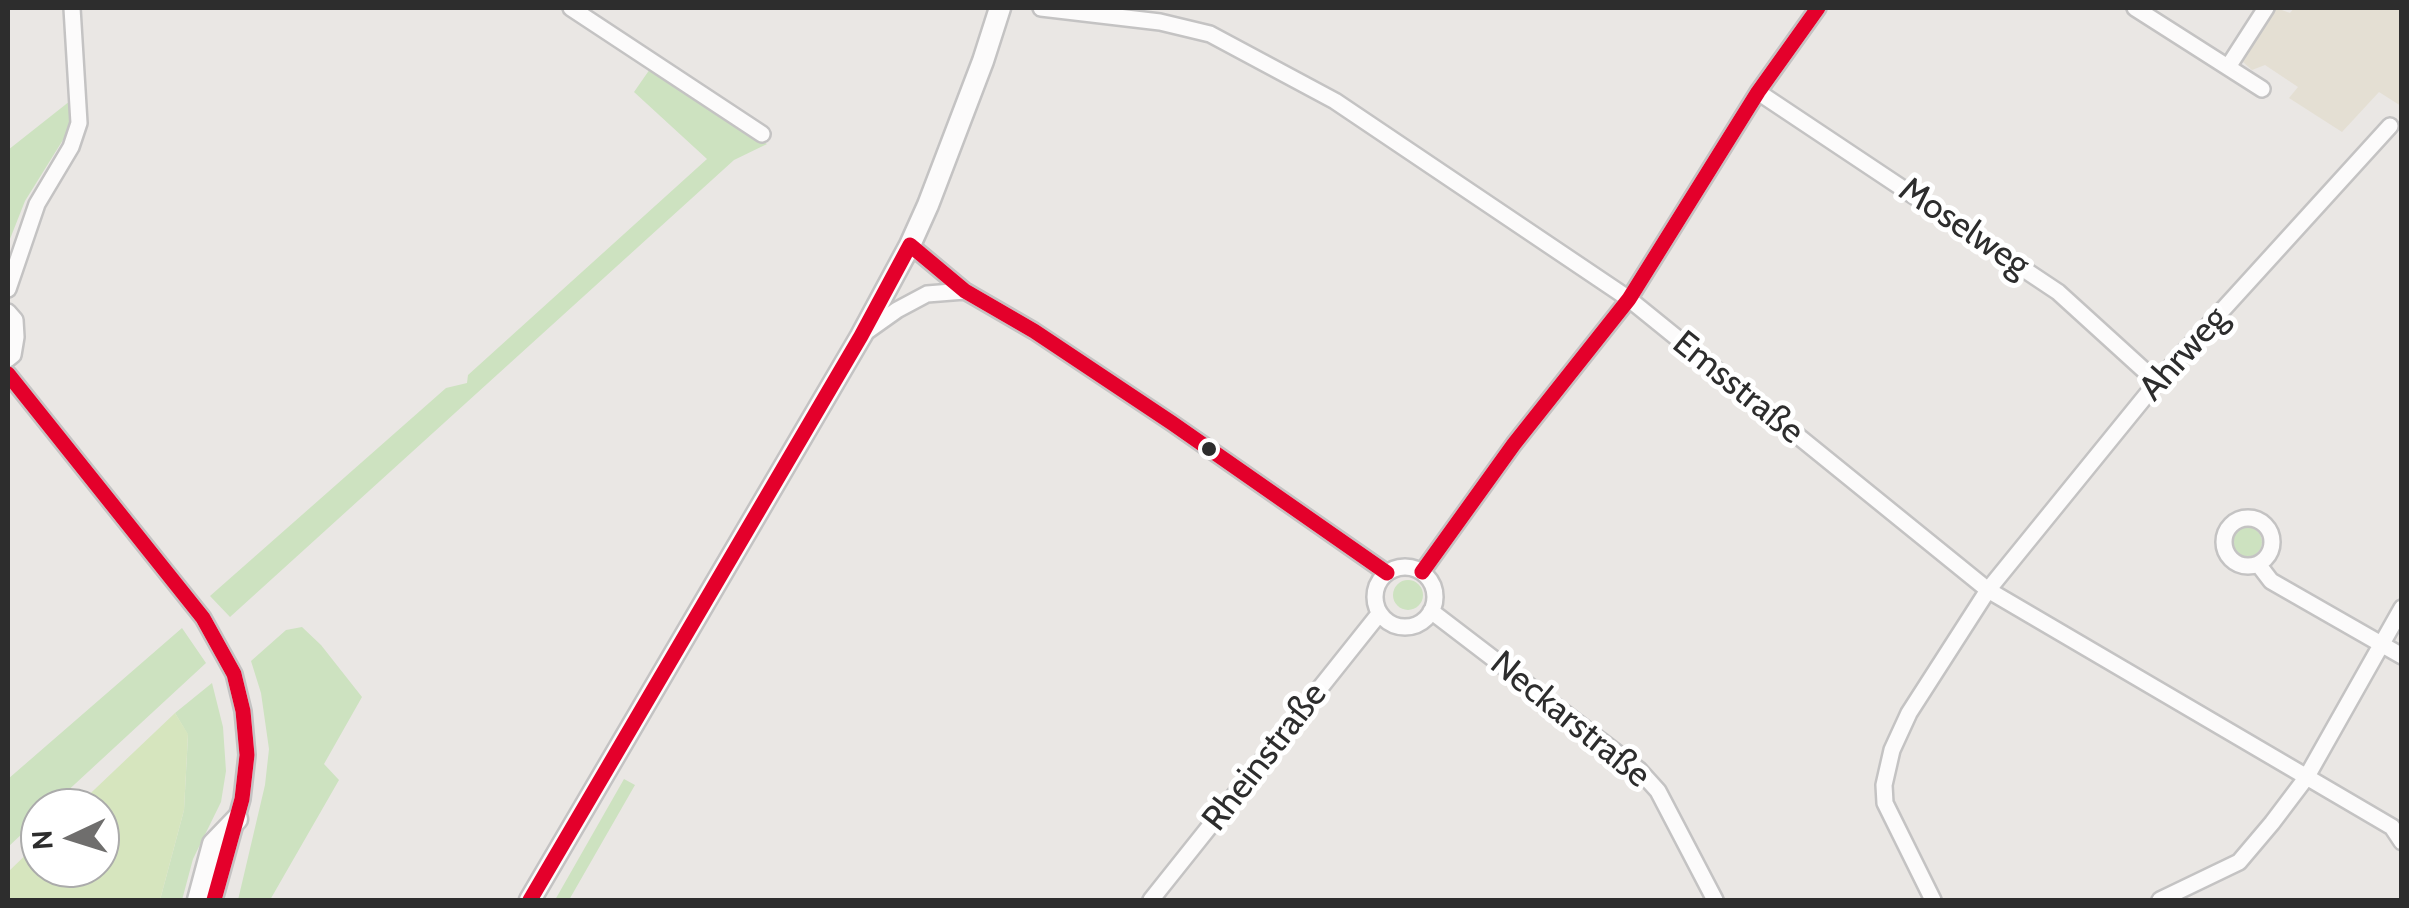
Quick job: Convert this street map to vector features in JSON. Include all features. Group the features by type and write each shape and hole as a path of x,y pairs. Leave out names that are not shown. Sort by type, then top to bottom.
{"main road":[{"path":"530,900 862,336 910,245 1000,8"},
{"path":"198,900 213,844 237,818"}],"street":[{"path":"8,288 37,204 71,147 79,123 72,8"},
{"path":"574,8 762,134"},
{"name":"Emsstraße","path":"1041,8 1107,13 1210,34 1335,101 1629,300 1988,590 2392,827 2402,842"},
{"path":"1422,572 1514,444 1629,300 1758,92 1818,8"},
{"path":"2134,8 2262,89"},
{"path":"2228,67 2266,8"},
{"name":"Moselweg","path":"1758,92 2058,292 2157,382"},
{"name":"Ahrweg","path":"1932,900 1886,803 1884,785 1892,750 1909,713 1988,590 2157,382 2390,126"},
{"path":"910,245 966,291 1110,382 1387,572 1398,567 1422,572 1434,590 1431,611 1424,620 1404,626 1379,614"},
{"path":"862,336 927,294 966,291"},
{"path":"8,312 15,320 16,337 8,359"},
{"path":"8,374 203,618 234,674 243,711 247,755 237,818 214,900"},
{"path":"2258,564 2271,581 2402,656"},
{"name":"Rheinstraße","path":"1152,900 1379,614 1376,589 1387,572"},
{"path":"2160,900 2187,894 2240,862 2306,778 2402,608"},
{"name":"Neckarstraße","path":"1431,611 1639,770 1658,791 1715,900"}],"shaded area":[{"path":"2276,8 2290,13 2294,8 2401,8 2401,106 2379,92 2342,132 2289,98 2298,87 2265,65 2252,70 2243,62"}],"green space":[{"path":"650,69 767,144 734,160 230,617 210,596 446,388 467,383 468,375 707,159 634,92"},
{"path":"70,101 71,127 25,201 8,244 8,150"},
{"path":"2247,527 2258,531 2262,542 2258,553 2247,557 2236,553 2232,542 2236,531"},
{"path":"1408,580 1422,589 1423,595 1414,609 1408,610 1394,601 1393,595 1402,581"},
{"path":"302,627 362,697 324,764 339,780 270,900 238,900 265,785 269,749 261,693 251,661 286,630"},
{"path":"182,628 206,663 71,788 20,788 20,836 8,847 8,779"},
{"path":"212,683 223,727 226,771 221,802 193,859 182,900 160,900 184,810 188,735 175,713"},
{"path":"175,713 188,734 184,810 160,900 8,900 8,872 20,860 20,888 120,888 120,788 96,788"},
{"path":"624,779 635,785 569,900 555,900"}],"transit line":[{"path":"1422,572 1514,444 1629,299 1758,92 1818,8"},
{"path":"530,900 861,336 910,245 965,291 1034,331 1172,423 1387,573"},
{"path":"8,374 203,618 234,674 243,711 247,755 242,799 214,900"}]}
